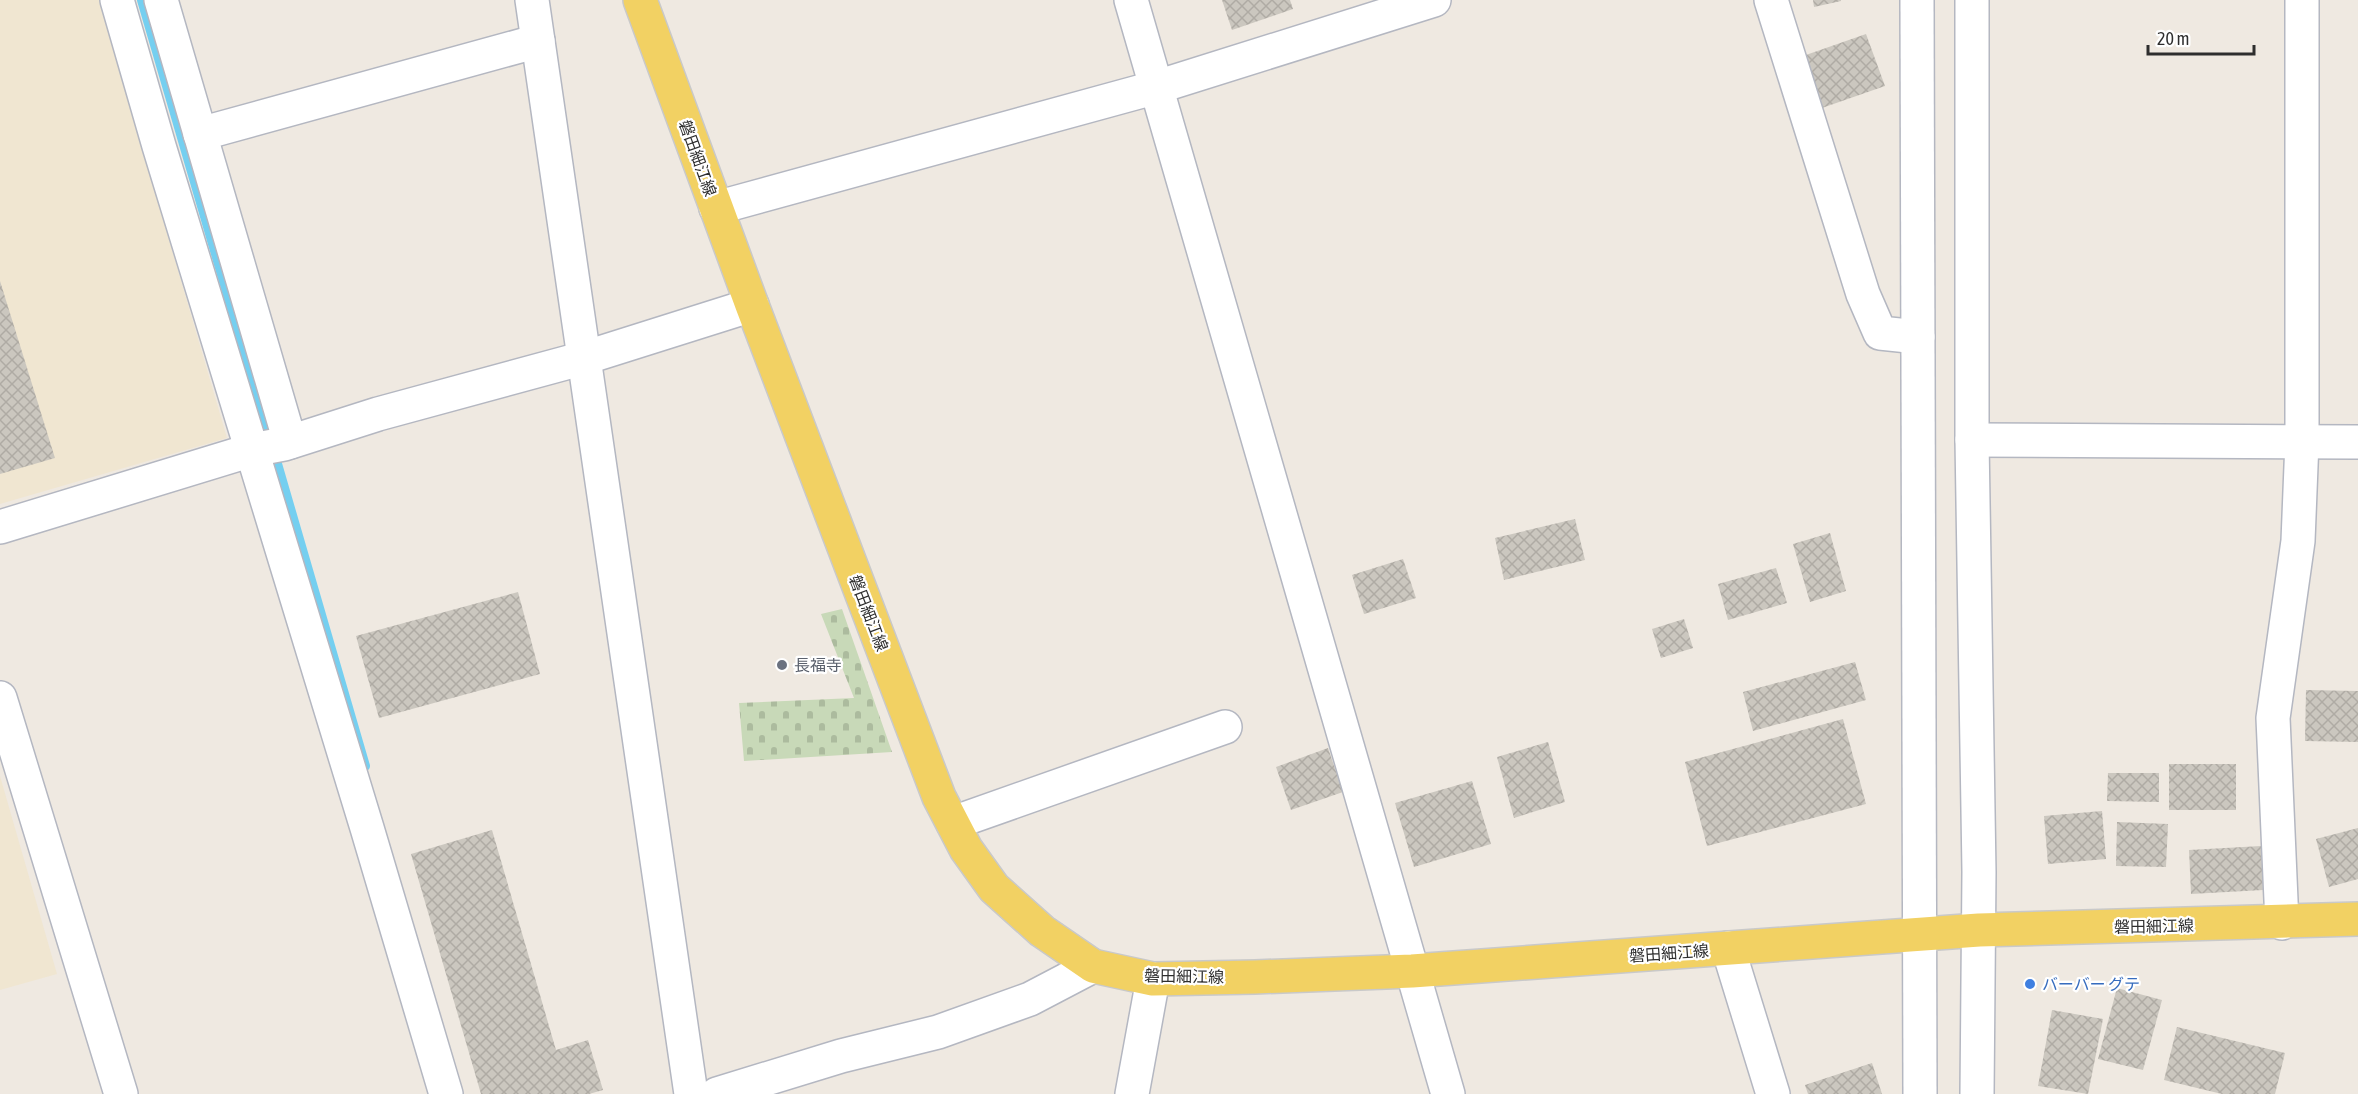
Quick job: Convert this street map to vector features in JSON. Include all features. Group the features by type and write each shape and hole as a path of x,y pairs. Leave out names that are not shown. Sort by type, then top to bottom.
{"main road":[{"name":"磐田細江線","path":"640,0 752,305 939,797 966,849 993,888 1042,931 1093,966 1153,979 1255,977 1412,971 1979,930 2358,920"}],"street":[{"path":"117,0 159,146 272,446"},
{"path":"161,0 200,134 272,446 446,1094"},
{"path":"532,0 691,1094"},
{"path":"1131,0 1448,1094"},
{"path":"716,208 1157,87 1434,0"},
{"path":"1771,0 1863,294 1880,333 1918,337"},
{"path":"1917,0 1920,1094"},
{"path":"1972,0 1972,440 1979,930 1977,1094"},
{"path":"2282,923 2273,718 2298,541 2302,441 2302,0"},
{"path":"200,134 538,41"},
{"path":"0,527 378,414 584,358 752,305"},
{"path":"1972,440 2358,441"},
{"path":"0,698 121,1094"},
{"path":"953,823 1225,727"},
{"path":"1728,948 1773,1094"},
{"path":"717,1094 841,1056 938,1032 1030,999 1093,966"},
{"path":"1132,1094 1153,979"}],"shaded area":[{"path":"0,0 99,0 227,438 0,504"},
{"path":"0,776 57,974 0,990"}],"green space":[{"path":"842,609 892,752 744,761 739,703 854,698 821,614"}],"building":[{"path":"1222,0 1290,0 1293,9 1232,30"},
{"path":"1813,0 1841,0 1841,1 1814,7"},
{"path":"1866,34 1885,86 1822,108 1803,56"},
{"path":"0,281 55,458 0,474"},
{"path":"1575,519 1585,560 1504,580 1495,538"},
{"path":"1830,533 1846,591 1810,602 1793,544"},
{"path":"1403,559 1416,598 1364,614 1352,575"},
{"path":"1776,568 1787,603 1728,620 1718,584"},
{"path":"518,592 540,674 379,718 356,636"},
{"path":"1684,619 1693,648 1661,658 1652,629"},
{"path":"1855,662 1866,700 1753,731 1743,692"},
{"path":"2306,690 2358,691 2358,742 2305,741"},
{"path":"1843,719 1866,804 1707,846 1685,762"},
{"path":"1548,742 1565,802 1514,818 1497,757"},
{"path":"1328,748 1343,792 1291,810 1276,767"},
{"path":"2169,764 2236,764 2236,810 2169,810"},
{"path":"2108,773 2159,773 2159,802 2107,801"},
{"path":"1472,781 1491,844 1414,867 1395,803"},
{"path":"2102,811 2106,859 2048,864 2044,816"},
{"path":"2117,822 2168,824 2166,867 2116,866"},
{"path":"2358,828 2358,879 2329,887 2316,839"},
{"path":"492,830 556,1050 588,1040 603,1090 589,1094 481,1094 411,854"},
{"path":"2261,846 2263,890 2191,894 2189,850"},
{"path":"2117,988 2162,1000 2143,1070 2098,1059"},
{"path":"2052,1010 2103,1019 2088,1094 2038,1086"},
{"path":"2177,1027 2285,1053 2275,1094 2222,1094 2164,1080"},
{"path":"1872,1063 1882,1094 1808,1094 1805,1085"}],"waterway":[{"path":"142,0 365,766"}],"place":[{"name":"長福寺","path":"782,665"},
{"name":"バーバー グテ","path":"2030,984"}]}
